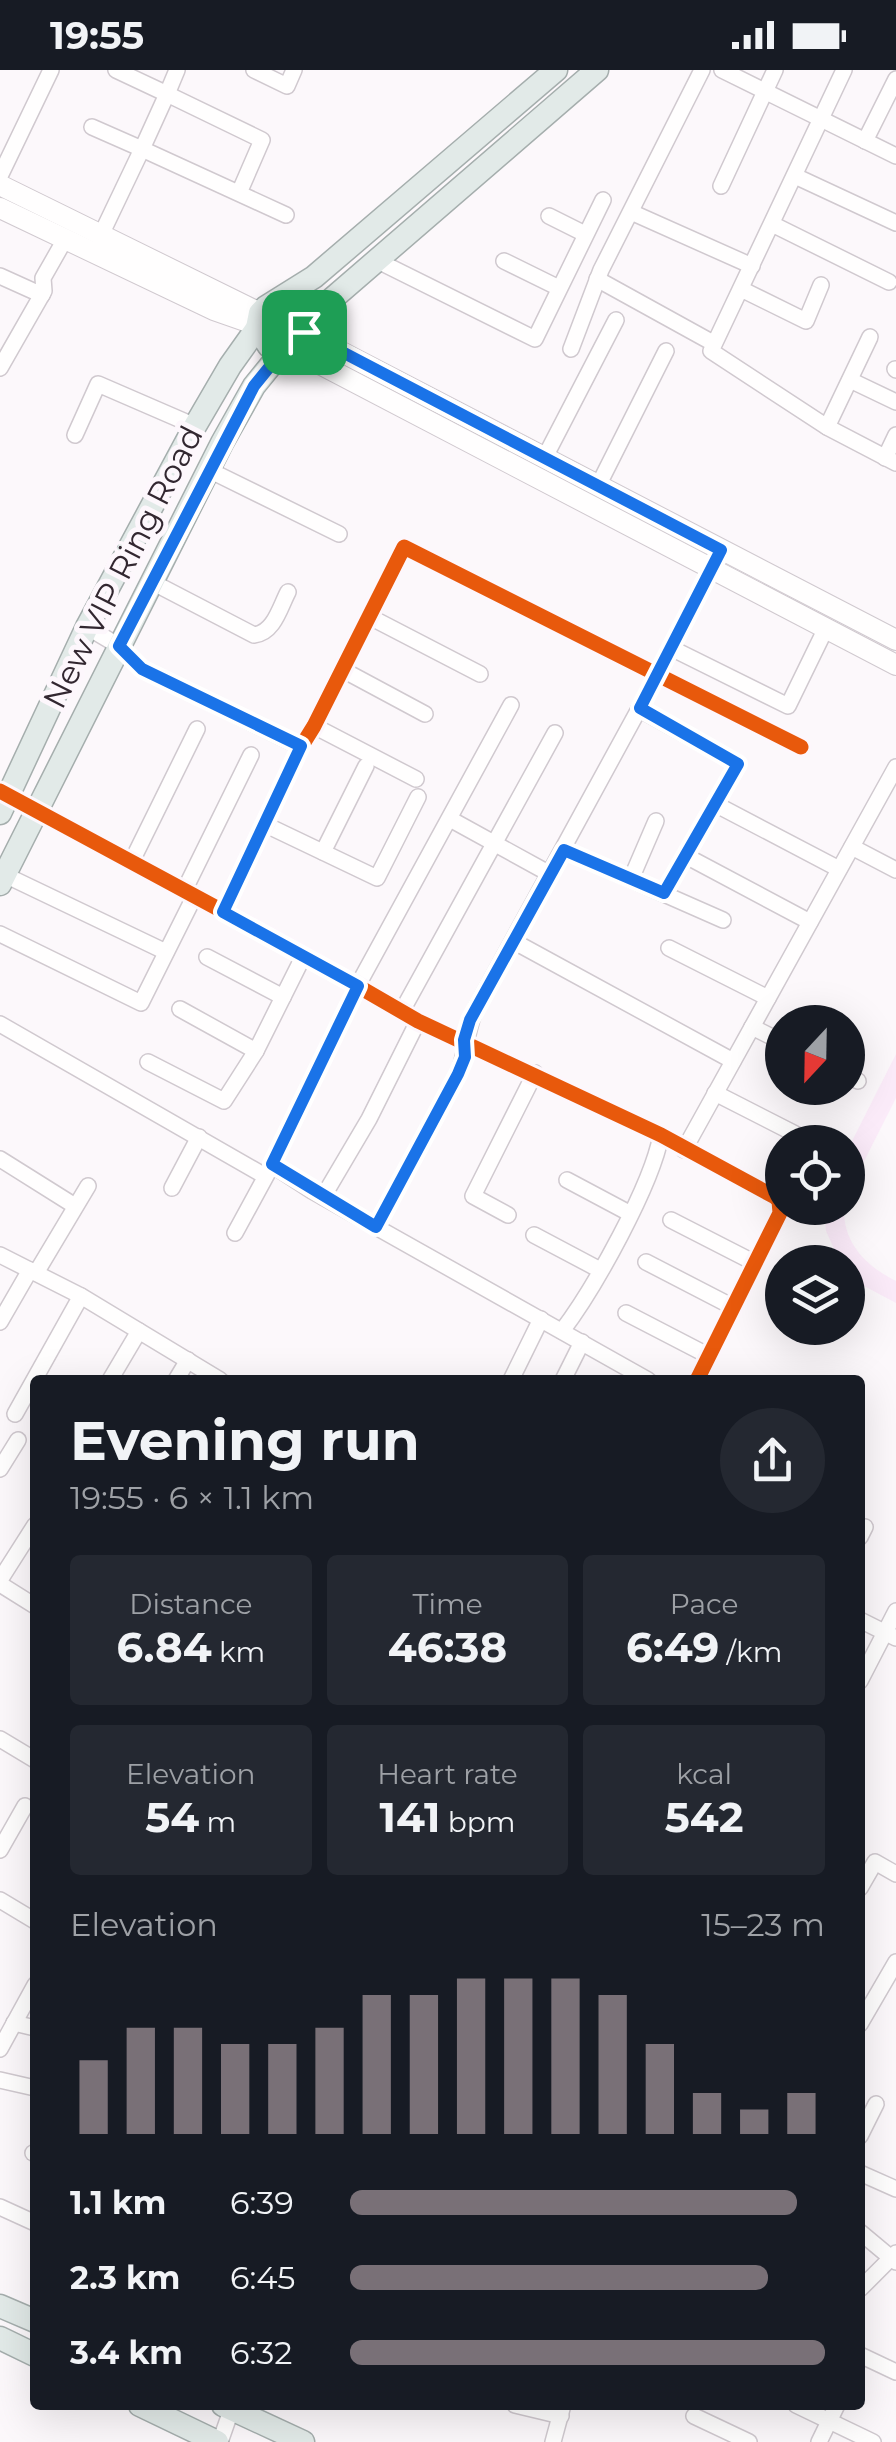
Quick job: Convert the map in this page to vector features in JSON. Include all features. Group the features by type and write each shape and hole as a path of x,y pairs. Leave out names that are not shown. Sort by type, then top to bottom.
{"main road":[{"name":"New VIP Ring Road","path":"3,800 87,627 195,426 262,317 556,70"},
{"name":"New VIP Ring Road","path":"2,879 254,386 332,299 597,70"},
{"path":"289,303 304,321 295,340 263,341 262,317 289,303"},
{"path":"0,2306 30,2320"},
{"path":"0,2338 30,2353"},
{"path":"151,2410 218,2442"},
{"path":"237,2410 304,2442"}],"street":[{"path":"0,176 51,70"},
{"path":"116,70 262,140 239,194"},
{"path":"101,235 177,70"},
{"path":"254,70 287,86 294,70"},
{"path":"571,349 597,279 702,70"},
{"path":"722,70 896,156"},
{"path":"720,186 775,70"},
{"path":"844,70 711,351 827,427 891,460 896,434"},
{"path":"866,141 896,79"},
{"path":"92,127 286,215"},
{"path":"795,176 896,224"},
{"path":"0,185 262,317"},
{"path":"378,261 535,339 603,200"},
{"path":"0,208 214,310 262,317"},
{"path":"631,212 752,266"},
{"path":"549,216 585,234"},
{"path":"772,224 889,282"},
{"path":"0,368 42,295 43,278 64,241"},
{"path":"504,261 559,288"},
{"path":"0,276 42,295"},
{"path":"597,279 713,343"},
{"path":"741,289 806,321 821,285"},
{"path":"545,456 616,320"},
{"path":"827,427 870,336"},
{"path":"295,340 599,484 826,628 896,665"},
{"path":"295,340 716,559 896,640"},
{"path":"599,484 666,351"},
{"path":"850,380 896,402"},
{"path":"76,435 98,384 195,426"},
{"path":"209,470 339,534"},
{"path":"223,912 301,746 404,548 801,747"},
{"path":"376,1227 458,1074 465,1057 464,1040 477,1006 640,708 716,559"},
{"path":"152,582 254,635 269,629 288,592"},
{"path":"370,617 480,674"},
{"path":"87,627 119,646 142,669 301,746"},
{"path":"672,648 788,706 826,628"},
{"path":"343,670 425,714"},
{"path":"235,1233 358,986 511,705"},
{"path":"640,708 738,764 664,893"},
{"path":"314,726 416,779"},
{"path":"132,861 197,728"},
{"path":"402,1010 555,733"},
{"path":"132,1021 251,755"},
{"path":"323,852 366,766"},
{"path":"684,1150 895,773"},
{"path":"264,824 377,878 418,798"},
{"path":"3,800 37,811 418,1020 660,1136 779,1202 780,1213 699,1375"},
{"path":"716,804 839,869"},
{"path":"450,820 550,874"},
{"path":"631,878 656,821"},
{"path":"852,847 896,870"},
{"path":"564,850 723,920"},
{"path":"686,856 810,922"},
{"path":"2,879 166,952"},
{"path":"0,934 141,1003"},
{"path":"512,941 732,1061"},
{"path":"669,948 768,998"},
{"path":"148,1062 224,1101 256,1050 304,955"},
{"path":"207,957 283,996"},
{"path":"180,1009 256,1050"},
{"path":"323,1197 418,1020"},
{"path":"0,1024 199,1137 323,1197 541,1319 582,1342 624,1374"},
{"path":"752,1027 765,1034"},
{"path":"508,1214 473,1196 535,1073"},
{"path":"715,1093 778,1125"},
{"path":"562,1331 630,1212 657,1154 660,1136"},
{"path":"172,1188 199,1137"},
{"path":"0,1159 75,1206"},
{"path":"567,1180 630,1212"},
{"path":"0,1322 88,1186"},
{"path":"671,1220 755,1263"},
{"path":"534,1235 600,1270"},
{"path":"0,1255 81,1296 212,1375"},
{"path":"646,1262 733,1307"},
{"path":"37,1375 81,1296"},
{"path":"626,1313 708,1356"},
{"path":"513,1375 541,1319"},
{"path":"113,1375 140,1331"},
{"path":"566,1375 582,1342"},
{"path":"179,1375 188,1360"},
{"path":"15,1414 30,1387"},
{"path":"0,1469 18,1440"},
{"path":"30,1533 0,1582 30,1603"},
{"path":"865,1675 891,1636 896,1611"},
{"path":"865,1623 891,1636"},
{"path":"0,1739 30,1757"},
{"path":"0,1850 25,1806"},
{"path":"865,1879 875,1862 896,1874"},
{"path":"0,1900 30,1918"},
{"path":"865,2015 896,1962"},
{"path":"2,2042 30,1994"},
{"path":"14,2023 30,2027"},
{"path":"0,2080 30,2087"},
{"path":"865,2126 876,2104"},
{"path":"865,2175 896,2189"},
{"path":"0,2207 30,2221"},
{"path":"865,2236 894,2258 865,2284"},
{"path":"865,2358 896,2372"},
{"path":"218,2442 228,2410"},
{"path":"553,2442 562,2410"},
{"path":"806,2410 873,2442"},
{"path":"819,2442 834,2410"},
{"path":"694,2416 748,2442"}],"shaded area":[{"path":"896,1054 896,1098 865,1159 865,1125 860,1125"},
{"path":"825,1225 846,1225 853,1245 832,1245"},
{"path":"865,1260 896,1281 896,1303 865,1287"}],"cycle path":[{"path":"223,912 301,747 404,547 801,747"},
{"path":"0,791 418,1021 661,1135 775,1197 780,1213 699,1375"}],"route":[{"path":"304,332 721,550 640,708 738,764 664,893 564,850 470,1020 464,1040 465,1057 458,1074 376,1227 272,1164 358,986 223,912 301,746 142,669 119,646 254,386 284,349 297,343 304,332"}]}
